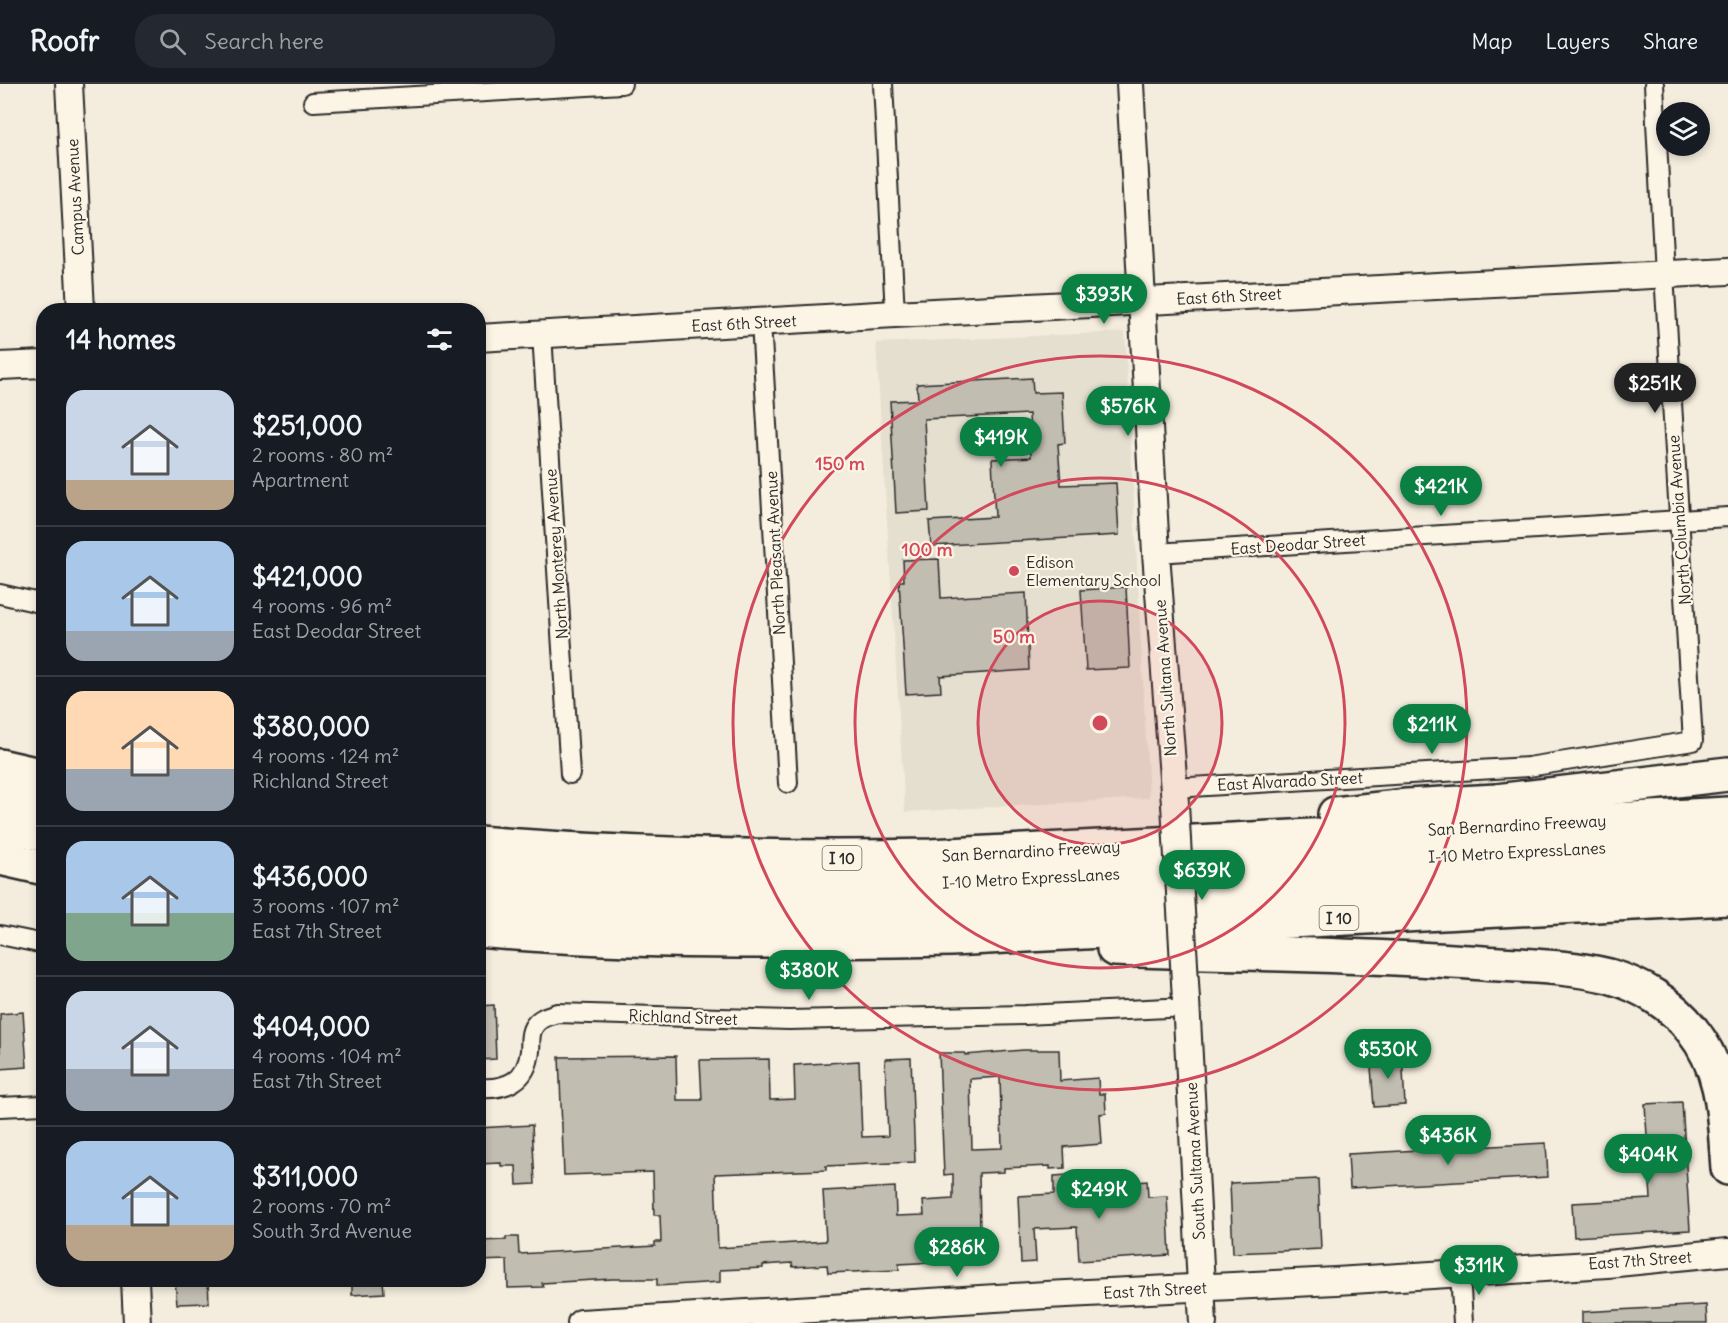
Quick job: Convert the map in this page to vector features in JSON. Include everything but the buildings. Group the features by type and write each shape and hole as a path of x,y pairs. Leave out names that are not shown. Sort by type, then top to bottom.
{"highway":[{"path":"0,766 36,774"},
{"path":"1205,842 1305,817 1407,806 1496,801 1728,774"},
{"path":"0,795 36,802"},
{"name":"San Bernardino Freeway","path":"486,843 670,854 848,858 1014,852 1728,814"},
{"path":"0,826 36,833"},
{"name":"I-10 Metro ExpressLanes","path":"486,870 692,882 878,885 988,881 1728,840"},
{"path":"0,858 36,866"},
{"name":"I-10 Metro ExpressLanes","path":"486,901 573,907 756,914 944,911 1728,870"},
{"name":"I 10","path":"486,930 673,940 951,939 1728,897"},
{"path":"951,939 1047,946 1440,960 1579,971 1611,977 1646,991 1665,1003 1692,1029 1705,1049 1717,1074 1723,1101 1728,1168"}],"street":[{"name":"Campus Avenue","path":"69,84 81,303"},
{"path":"313,102 622,84"},
{"path":"883,84 895,314"},
{"name":"North Sultana Avenue","path":"1130,84 1156,553 1186,1003"},
{"name":"North Columbia Avenue","path":"1654,84 1693,741"},
{"name":"East 6th Street","path":"486,338 1728,270"},
{"name":"North Pleasant Avenue","path":"761,322 788,783"},
{"name":"North Monterey Avenue","path":"542,334 570,774"},
{"path":"0,366 36,364"},
{"name":"East Deodar Street","path":"1156,553 1728,517"},
{"path":"0,594 36,602"},
{"name":"East Alvarado Street","path":"1174,796 1528,767 1693,741"},
{"path":"0,935 36,942"},
{"name":"Richland Street","path":"486,1088 499,1088 512,1084 522,1074 528,1062 532,1028 538,1021 557,1013 789,1020 1025,1015 1186,1003"},
{"name":"South Sultana Avenue","path":"1186,1003 1203,1323"},
{"path":"0,1107 36,1105"},
{"name":"East 7th Street","path":"581,1323 684,1320 1034,1295 1202,1288 1607,1263 1728,1252"},
{"path":"1460,1272 1463,1323"},
{"path":"135,1287 137,1323"}],"shaded area":[{"name":"Edison Elementary School","path":"1125,332 1149,798 905,812 876,343"}],"place":[{"name":"Edison Elementary School","path":"1014,571"}]}
